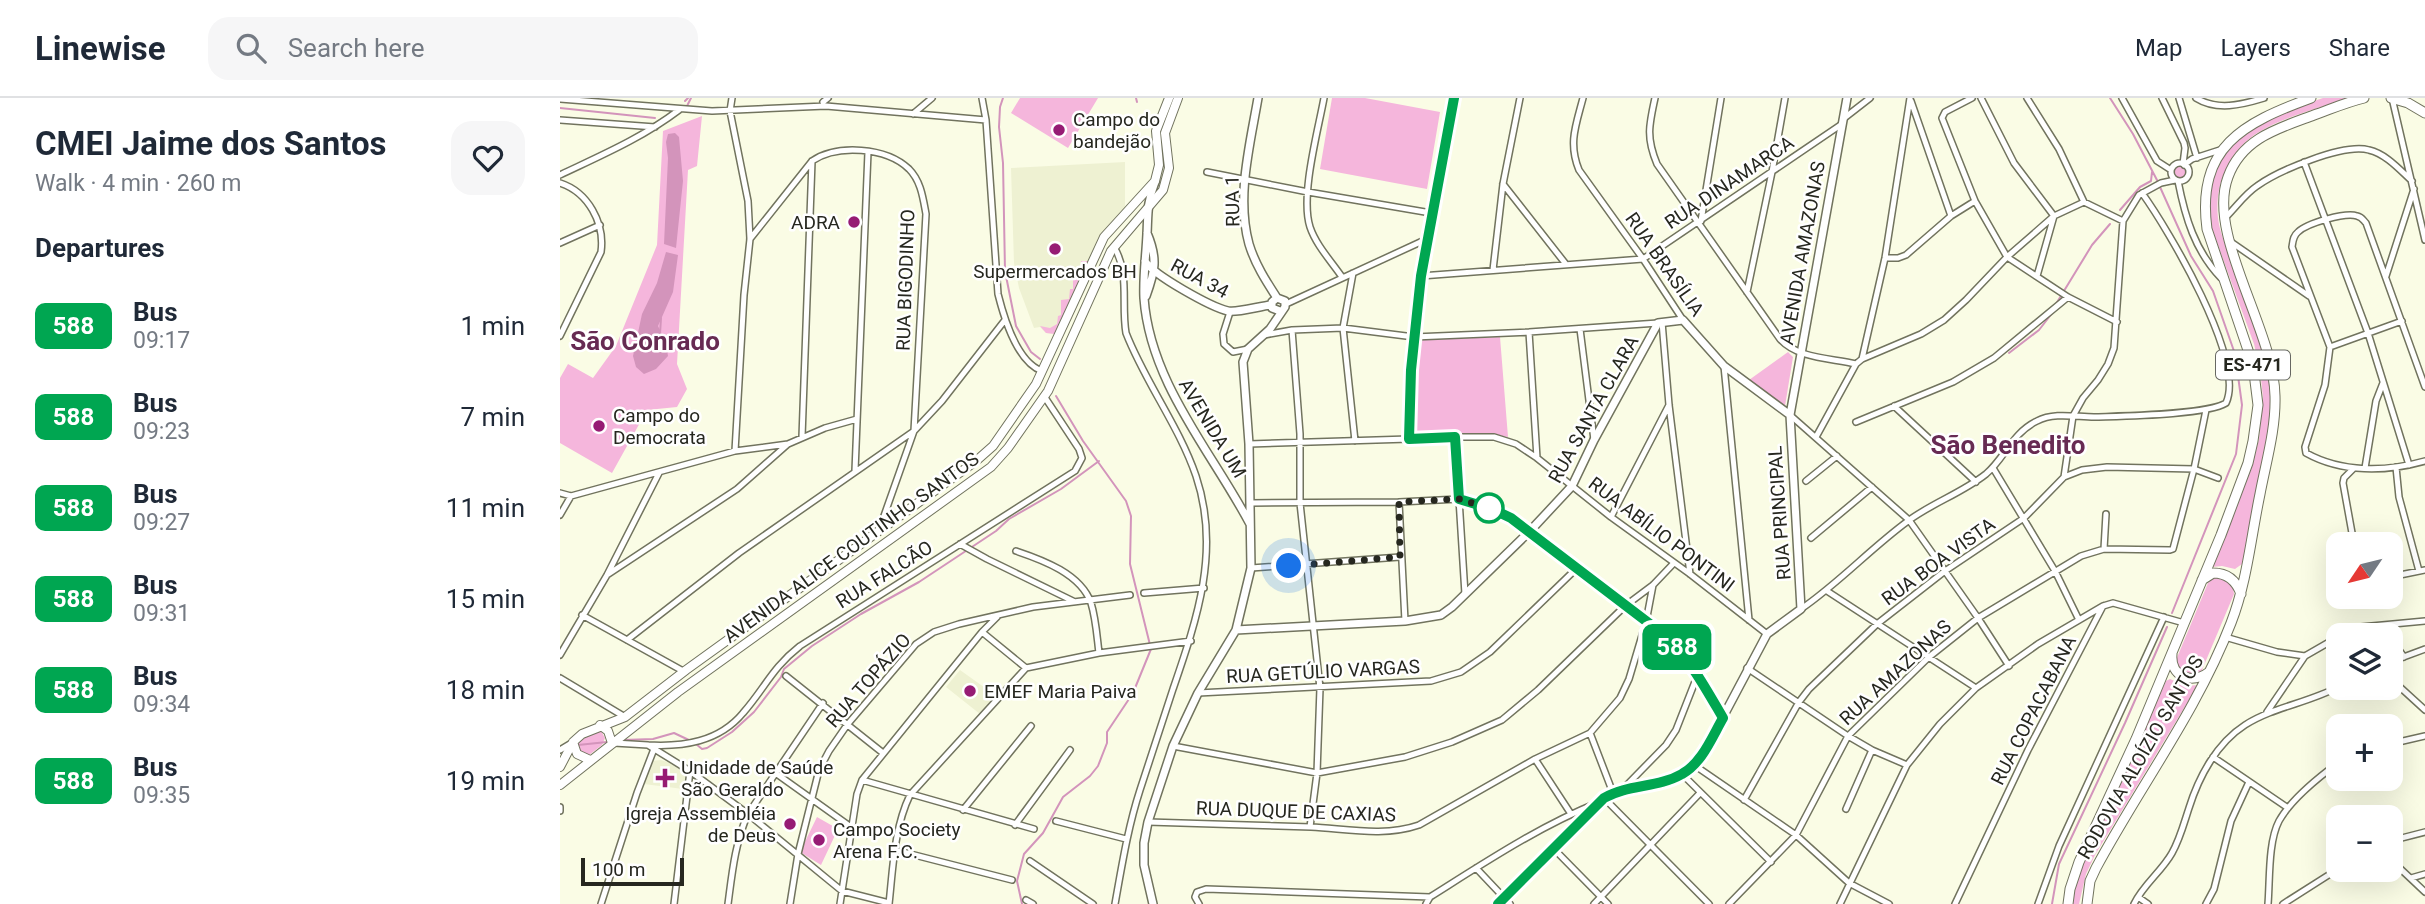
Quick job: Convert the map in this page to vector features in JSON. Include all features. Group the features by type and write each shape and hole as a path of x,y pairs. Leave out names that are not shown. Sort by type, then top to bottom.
{"main road":[{"path":"1155,181 1159,166 1156,131 1169,98"},
{"name":"AVENIDA ALICE COUTINHO SANTOS","path":"560,785 588,759 686,686 991,467 1008,448 1044,396 1114,247 1159,196 1169,168 1165,133 1178,98"},
{"name":"RODOVIA ALOÍZIO SANTOS","path":"2068,904 2070,888 2079,862 2136,739 2221,535 2248,463 2257,422 2257,391 2251,357 2207,229 2207,187 2224,149 2244,128 2254,121 2311,98"},
{"name":"RODOVIA ALOÍZIO SANTOS","path":"2087,904 2088,891 2096,868 2191,708 2213,667 2225,637 2241,594 2272,439 2275,394 2265,339 2229,241 2224,219 2223,196 2228,176 2234,163 2252,143 2275,129 2364,98"},
{"path":"2392,98 2425,112"},
{"path":"2416,98 2425,112"},
{"name":"AVENIDA ALICE COUTINHO SANTOS","path":"573,742 600,725 625,717 683,671 988,452 1031,392 1099,244 1155,181"},
{"path":"2200,581 2213,573 2221,573 2235,581 2241,594"},
{"path":"2172,652 2171,662 2181,677 2199,679 2213,667"},
{"path":"600,725 609,733 612,743"},
{"path":"560,767 562,754 573,742"},
{"path":"573,742 575,751 588,759"},
{"path":"562,754 588,759"}],"street":[{"path":"646,98 651,106"},
{"path":"732,98 730,111 748,201 750,239 743,307 735,452"},
{"path":"913,114 932,98"},
{"path":"982,98 986,120 996,282 1006,320 1026,359 1034,368 1042,371"},
{"name":"RUA 1","path":"1258,98 1245,179 1245,219 1250,245 1274,301"},
{"path":"1324,98 1307,212 1310,228 1318,245 1342,277"},
{"path":"1409,439 1414,337 1421,276 1454,98"},
{"path":"1493,270 1503,184 1520,98"},
{"name":"RUA BRASÍLIA","path":"1583,98 1574,136 1573,155 1579,170 1643,258 1683,320 1724,366 1790,415"},
{"path":"1655,98 1649,125 1649,145 1657,164 1780,339 1800,353 1856,364"},
{"path":"1699,222 1721,98"},
{"path":"1747,292 1784,98"},
{"name":"AVENIDA AMAZONAS","path":"1790,415 1847,98"},
{"name":"RUA DINAMARCA","path":"1421,276 1643,258 1772,172 1870,98"},
{"path":"1910,98 1951,216"},
{"path":"1862,359 1885,258 1910,98"},
{"path":"1972,98 1945,112 1942,118 1975,201 2007,257 2068,297 2116,322"},
{"path":"1981,98 2014,163 2054,216"},
{"path":"2027,98 2059,149 2084,202 2123,221"},
{"path":"2122,98 2157,161 2171,170"},
{"path":"2162,98 2184,144 2183,164"},
{"path":"2179,98 2197,158"},
{"path":"2196,98 2204,103 2225,107 2264,98"},
{"path":"2392,98 2425,240"},
{"path":"560,99 679,110 730,111 824,101 913,114 986,120"},
{"path":"560,175 633,141 679,110"},
{"path":"560,120 656,128"},
{"path":"2161,183 2176,164 2224,149"},
{"path":"2224,219 2248,192 2259,185 2304,162 2345,150 2366,149 2383,155 2412,181"},
{"name":"RUA BIGODINHO","path":"812,161 822,154 836,150 868,152 896,159 911,170 922,190 926,214 914,431"},
{"path":"855,471 868,152"},
{"path":"750,239 812,161"},
{"path":"802,437 812,161"},
{"path":"2304,162 2368,333 2409,465"},
{"path":"2183,164 2188,169 2184,180 2161,183 2142,193 2136,198 2123,221 2114,348 2108,364 2082,398 2073,416 2064,477 2082,470 2107,467 2194,469 2218,478"},
{"path":"2171,170 2171,175 2177,181 2195,243 2225,282"},
{"path":"1207,172 1431,213"},
{"name":"AVENIDA UM","path":"1155,181 1147,211 1144,258 1144,301 1152,337 1167,383 1185,418 1234,494 1251,527"},
{"path":"560,183 581,193 600,225 603,238 601,251 560,336"},
{"path":"1503,184 1565,263"},
{"path":"2386,276 2414,188"},
{"path":"1426,904 1430,897 1476,868 1571,814 1613,793 1682,774 1694,765 1706,749 1767,634 1827,591 1909,520 1976,482 1993,468 2013,439 2038,420 2055,416 2206,410 2226,403 2229,397 2229,382 2220,342 2200,292 2178,247 2142,193"},
{"path":"1885,258 1906,255 1951,216 1975,201"},
{"path":"1816,437 1856,364 1921,334 1944,320 2007,257 2054,216 2084,202"},
{"path":"2425,387 2366,223 2356,215 2325,220 2298,231 2293,237 2292,247 2330,348 2325,385 2305,447 2309,455 2353,469 2396,467 2425,461"},
{"path":"2036,276 2054,216"},
{"path":"560,243 600,225"},
{"name":"AVENIDA UM","path":"1144,301 1154,272 1155,257 1147,233"},
{"path":"1274,301 1274,310 1283,308 1342,277 1427,239"},
{"path":"2229,241 2309,296"},
{"path":"1114,247 1123,265 1126,333 1196,476 1207,538 1204,588 1191,641 1126,839 1115,904"},
{"path":"1144,258 1154,272"},
{"name":"RUA 34","path":"1154,272 1230,312"},
{"path":"1353,273 1343,328 1355,441"},
{"path":"1856,422 1953,382 1994,358 2068,297"},
{"path":"1153,904 1144,865 1148,822 1173,746 1198,692 1236,630 1251,568 1250,444 1242,369 1248,349 1263,335 1283,308 1283,299 1230,312 1223,334 1224,344 1233,352 1248,349"},
{"path":"627,640 739,552 914,431 942,401 1006,320"},
{"name":"RUA SANTA CLARA","path":"1236,630 1405,621 1441,615 1530,531 1572,486 1594,440 1660,323 1683,320"},
{"path":"2330,348 2402,321"},
{"path":"1263,335 1292,330 1343,328 1414,337 1660,323 1690,574"},
{"path":"1580,329 1594,440"},
{"path":"1292,330 1300,442 1300,503 1320,688 1317,773 1310,827"},
{"path":"1529,332 1537,458"},
{"path":"1724,366 1749,620"},
{"path":"2365,468 2376,401 2383,382"},
{"name":"RUA FALCÃO","path":"612,743 692,744 718,734 740,717 770,675 800,646 1075,471 1082,458 1079,449 1044,396"},
{"path":"1611,517 1669,405"},
{"path":"1894,406 1976,482"},
{"name":"RUA AMAZONAS","path":"1729,904 1796,835 1848,736 1929,657 1978,618 2081,556 2104,549 2173,549 2206,410"},
{"path":"1790,415 1909,520 1978,618 2008,666"},
{"name":"RUA PRINCIPAL","path":"1790,415 1801,609"},
{"path":"607,575 737,489 788,444 857,419"},
{"path":"878,531 914,431"},
{"path":"1455,437 1465,594"},
{"name":"RUA ABÍLIO PONTINI","path":"1250,444 1455,437 1494,437 1516,444 1767,634"},
{"path":"560,493 571,496 735,452 788,444"},
{"path":"1806,481 1838,456"},
{"path":"2396,467 2399,497 2422,570 2403,574"},
{"path":"1993,468 2055,570 2079,620"},
{"path":"2352,532 2343,483 2353,469"},
{"path":"560,655 607,575 659,473"},
{"name":"RUA BOA VISTA","path":"1744,800 1809,689 1877,624 1945,571 2024,518 2064,477"},
{"path":"1811,538 1872,487"},
{"path":"560,515 571,496"},
{"path":"1251,503 1459,499 1492,509 1530,531 1667,637 1698,674 1723,718"},
{"path":"1399,502 1405,621"},
{"path":"2104,549 2106,514"},
{"path":"960,544 1075,601"},
{"path":"1016,551 1067,574 1090,600 1100,653"},
{"path":"1251,568 1400,557"},
{"path":"1173,746 1317,773 1405,757 1452,742 1502,720 1673,564"},
{"name":"RUA GETÚLIO VARGAS","path":"1198,692 1431,681 1461,672 1490,652 1577,568"},
{"name":"RUA DUQUE DE CAXIAS","path":"1148,822 1382,832 1402,831 1419,825 1535,759 1590,733 1620,698 1629,679 1646,622 1653,585"},
{"path":"1144,593 1204,588"},
{"path":"1827,591 1976,688"},
{"name":"RUA TOPÁZIO","path":"790,904 811,798 824,761 847,725 916,644 934,632 959,624 1033,607 1130,595"},
{"path":"1840,904 1907,765 1940,724 1976,688 2038,644 2103,606 2113,603 2184,623"},
{"name":"RUA COPACABANA","path":"1955,904 2028,750 2103,606"},
{"path":"582,615 683,671"},
{"path":"840,904 851,827 862,780 982,632 999,615"},
{"path":"2038,904 2064,834 2164,617"},
{"path":"2403,623 2425,621"},
{"path":"982,632 1026,668"},
{"path":"2225,637 2277,652 2305,656"},
{"path":"648,745 690,771 748,814 842,891 889,903 895,850 906,804 911,795 1026,668 1100,653 1191,641"},
{"path":"2267,713 2305,656 2326,644"},
{"path":"2404,657 2425,649"},
{"path":"1747,668 1848,736 1907,765"},
{"path":"1622,790 1666,745 1676,730 1698,674"},
{"path":"786,676 883,753"},
{"path":"560,678 625,717"},
{"path":"2403,690 2425,710"},
{"path":"2134,904 2172,853 2199,780 2230,737 2243,726 2267,713 2326,693"},
{"path":"729,904 742,826 774,772 822,703"},
{"path":"963,810 1031,726"},
{"path":"1590,733 1613,793"},
{"path":"2403,741 2425,737"},
{"path":"603,904 637,793 654,749"},
{"path":"1015,825 1070,750"},
{"path":"1846,809 1872,750"},
{"path":"2213,757 2288,808"},
{"path":"1535,759 1571,814"},
{"path":"1694,765 1796,835 1849,883 1889,904"},
{"path":"674,904 690,771"},
{"path":"774,772 851,827"},
{"path":"1682,774 1771,862"},
{"path":"2268,904 2274,834 2279,821 2288,808 2326,774"},
{"path":"862,780 1034,829"},
{"path":"2206,904 2214,889 2231,821 2249,782"},
{"path":"1594,904 1700,793"},
{"path":"1602,800 1709,904"},
{"path":"1476,868 1504,902 1602,800"},
{"path":"1056,821 1126,839"},
{"path":"2403,838 2425,832"},
{"path":"1554,849 1608,904"},
{"path":"895,850 1012,880"},
{"path":"1030,862 1093,904"},
{"path":"2403,871 2425,892"},
{"path":"2410,878 2425,874"},
{"path":"2283,904 2326,877"},
{"path":"1199,904 1195,897 1197,892 1206,889 1430,897"},
{"path":"2138,897 2148,904"},
{"path":"1026,900 1033,904"}],"shaded area":[{"name":"Campo do bandejão","path":"1020,98 1098,98 1068,148 1011,113"},
{"path":"1332,98 1365,98 1440,112 1427,189 1320,169"},
{"path":"2323,98 2349,98 2280,121 2259,132 2232,158 2222,180 2217,205 2220,230 2261,338 2268,369 2271,407 2267,452 2242,564 2235,569 2212,567 2252,467 2259,439 2263,397 2254,344 2212,229 2209,208 2213,178 2221,159 2232,144 2270,116"},
{"path":"702,116 697,166 688,170 677,364 687,389 677,407 647,410 612,473 560,443 560,378 568,364 593,378 616,346 657,245 663,131"},
{"path":"675,133 679,137 683,181 676,248 664,244 668,158 666,142 668,134"},
{"name":"Supermercados BH","path":"1125,162 1125,209 1104,233 1055,334 1046,333 1040,327 1034,328 1019,288 1014,263 1011,168"},
{"path":"2180,163 2186,166 2189,172 2186,178 2180,181 2174,178 2171,172 2174,166"},
{"path":"666,252 678,255 673,292 658,326 666,343 668,356 656,369 644,374 636,367 633,356 642,314 657,283"},
{"path":"1081,261 1088,261 1055,334 1046,333 1040,326 1050,328 1057,324 1058,316 1061,315 1061,300 1069,299 1070,289 1073,289 1073,277 1081,276"},
{"path":"1500,337 1508,437 1492,434 1417,433 1411,426 1416,345 1423,340"},
{"path":"1788,352 1793,357 1785,406 1749,380"},
{"path":"2223,577 2233,587 2234,594 2202,670 2197,675 2185,675 2177,667 2176,660 2208,583 2213,578"},
{"name":"EMEF Maria Paiva","path":"960,670 995,695 980,714 946,687"},
{"path":"2170,679 2186,686 2198,685 2095,855 2086,874 2079,904 2071,904 2081,862 2166,681"},
{"path":"601,731 605,738 602,745 589,755 579,752 577,746 584,737"},
{"name":"Unidade de Saúde São Geraldo","path":"661,760 679,766 686,772 683,789 644,784 651,761"},
{"name":"Campo Society Arena F.C.","path":"817,817 838,829 821,865 800,852"}],"waterway":[{"path":"685,101 688,98"},
{"path":"687,106 691,98"},
{"path":"1003,98 999,127 1003,163 1005,271 1016,326 1031,352 1040,359"},
{"path":"1136,98 1137,102"},
{"path":"2110,98 2133,134 2158,182"},
{"path":"560,108 655,118"},
{"path":"2120,210 2140,187 2151,181 2152,172"},
{"path":"2160,187 2191,256 2213,291 2235,354 2242,405 2236,454 2172,613"},
{"path":"2056,304 2092,245 2110,224"},
{"path":"2009,353 2039,330 2053,312"},
{"path":"660,334 661,318"},
{"path":"1022,904 1017,881 1024,854 1043,833 1063,797 1090,776 1098,766 1107,743 1107,732 1133,693 1151,649 1130,564 1131,516 1126,501 1083,441 1056,396"},
{"path":"696,744 702,749 707,748 732,732 754,712 781,677 784,669 812,646 861,614 919,582 1099,461"},
{"path":"2052,904 2059,864 2167,627"},
{"path":"623,740 653,739 674,733 691,741"},
{"path":"578,745 607,742"}],"bus line":[{"name":"588","path":"1454,98 1421,276 1411,370 1409,439 1455,437 1459,499 1511,518 1667,637 1698,674 1723,718 1694,765 1682,774 1666,780 1622,790 1604,798 1498,904"}],"place":[{"name":"Campo do bandejão","path":"1059,130"},
{"name":"ADRA","path":"854,222"},
{"name":"Supermercados BH","path":"1055,249"},
{"name":"Campo do Democrata","path":"599,426"},
{"name":"EMEF Maria Paiva","path":"970,691"},
{"name":"Unidade de Saúde São Geraldo","path":"665,778"},
{"name":"Igreja Assembléia de Deus","path":"790,824"},
{"name":"Campo Society Arena F.C.","path":"819,840"}],"district":[{"name":"São Conrado","path":"645,341"},
{"name":"São Benedito","path":"2008,445"}],"route":[{"path":"1289,566 1400,557 1399,502 1459,499 1492,509 1489,508"}]}
